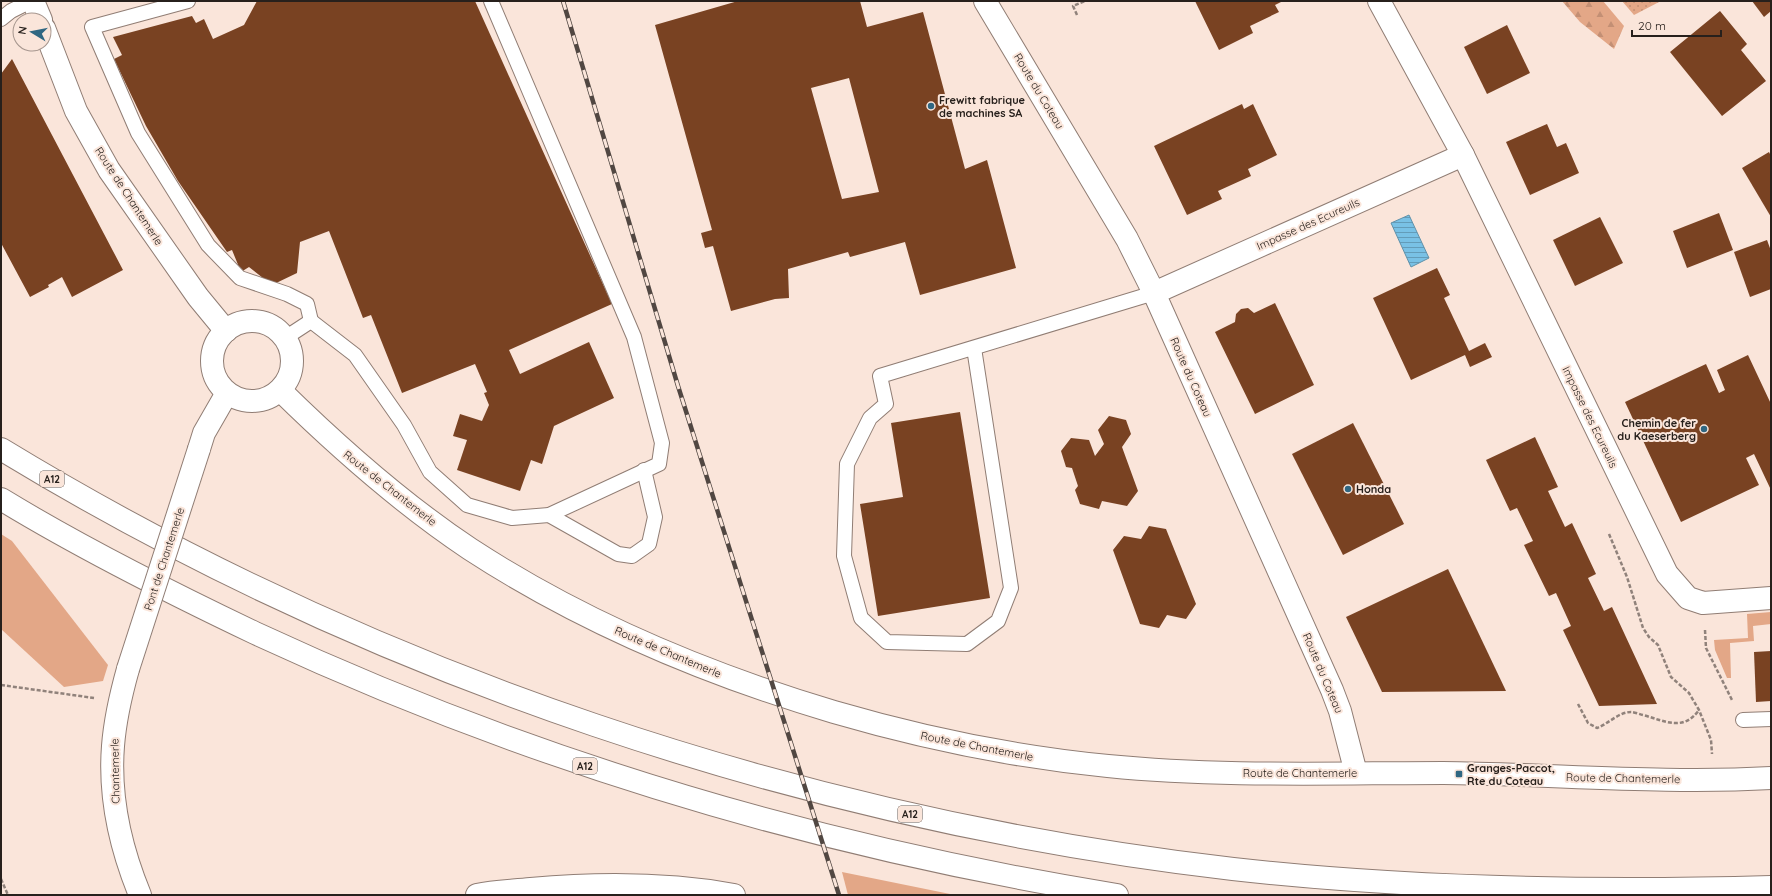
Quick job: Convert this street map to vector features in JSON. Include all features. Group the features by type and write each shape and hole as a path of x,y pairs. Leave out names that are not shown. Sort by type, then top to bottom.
{"main road":[{"path":"32,1 37,12"},
{"name":"Route du Coteau","path":"985,1 1127,239 1154,293 1332,690 1340,711 1356,773"},
{"name":"Impasse des Ecureuils","path":"1379,1 1463,156 1667,574 1688,598 1703,603 1771,598"},
{"name":"Route de Chantemerle","path":"52,48 76,110 109,170 198,297 226,330"},
{"name":"Impasse des Ecureuils","path":"1154,293 1463,156"},
{"path":"250,321 263,323 275,328 285,338 290,348 292,359 291,371 287,381 280,390 271,397 260,401 248,402 227,394 219,385 211,362 213,351 218,339 226,330 237,324 250,321"},
{"name":"Route de Chantemerle","path":"280,390 330,439 371,475 470,548 531,586 594,619 657,649 722,675 797,701 919,735 1044,759 1108,766 1174,770 1691,779 1771,778"},
{"name":"Pont de Chantemerle","path":"128,669 199,449 207,428 227,394"},
{"name":"A12","path":"1,449 169,544 304,609 382,643 515,696 605,728 758,775 836,796 991,831 1071,845 1208,866 1303,876 1412,884 1551,889 1647,890 1771,887"},
{"name":"A12","path":"1,499 83,546 226,619 366,682 515,741 669,792 826,837 983,872 1117,895"},
{"name":"Chantemerle","path":"128,669 119,702 113,747 113,794 122,844 140,895"},
{"path":"477,895 563,886 618,886 676,888 734,895"}],"lane":[{"path":"1,19 11,11 32,1"},
{"path":"188,1 92,27 138,133 208,245 240,278 287,294 307,304 311,321 355,355 404,425 430,472 467,505 512,518 549,515 659,464 662,442 634,337 492,1"},
{"path":"974,348 1011,588 998,621 966,644 887,642 861,618 844,556 847,464 870,418 886,404 880,376 1154,293"},
{"path":"285,338 311,321"},
{"path":"549,515 618,554 632,556 649,544 655,517 644,470"},
{"path":"1743,720 1771,718"}],"path":[{"path":"1077,15 1073,6 1085,1"},
{"path":"1609,534 1627,577 1643,628 1649,637 1658,645 1671,677 1689,693 1699,710 1711,740 1712,758"},
{"path":"1703,603 1706,648 1743,720"},
{"path":"1,685 119,702"},
{"path":"1578,704 1588,723 1597,728 1605,725 1621,714 1631,712 1678,725 1693,719 1699,710"},
{"path":"1,879 8,895"}],"green space":[{"path":"1562,1 1603,1 1624,26 1614,49 1580,22"},
{"path":"1622,1 1661,1 1634,15"},
{"path":"1,534 12,541 108,665 103,681 64,687 1,629"},
{"path":"1771,612 1771,624 1753,626 1754,641 1730,643 1731,678 1727,678 1715,650 1714,640 1748,638 1747,614"},
{"path":"842,872 955,895 848,895"}],"water":[{"path":"1409,215 1429,258 1411,267 1391,223"}],"building":[{"path":"257,1 475,1 612,304 509,350 520,374 589,342 614,398 554,426 542,464 531,460 520,491 457,470 467,440 453,436 460,414 482,421 489,405 484,393 487,392 475,364 402,393 371,315 363,318 329,231 300,242 297,273 272,285 249,267 241,272 232,250 227,252 178,181 146,126 114,59 122,55 113,37 192,16 196,23 204,19 213,39 244,25"},
{"path":"738,1 860,1 867,27 923,12 965,169 987,160 1016,268 920,295 905,242 850,257 848,252 788,269 789,298 775,299 731,311 713,246 705,248 701,233 712,230 655,25","holes":["849,78 879,192 842,199 811,88"]},
{"path":"1195,1 1283,1 1275,5 1279,12 1250,26 1253,33 1219,50"},
{"path":"1752,1 1771,1 1771,11 1764,17"},
{"path":"1720,11 1747,44 1741,50 1766,81 1722,116 1670,52"},
{"path":"1507,25 1530,73 1487,94 1464,47"},
{"path":"12,59 123,270 72,297 62,277 48,285 49,287 30,297 1,243 1,74"},
{"path":"1242,104 1244,109 1253,104 1277,155 1248,169 1251,176 1218,191 1222,199 1187,215 1154,146"},
{"path":"1547,124 1557,147 1566,143 1579,173 1530,195 1506,142"},
{"path":"1769,152 1771,156 1771,217 1742,168"},
{"path":"1719,213 1733,250 1687,268 1673,231"},
{"path":"1600,217 1623,263 1575,286 1553,240"},
{"path":"1767,240 1771,251 1771,289 1750,297 1734,252"},
{"path":"1437,268 1450,295 1444,298 1469,351 1485,343 1492,357 1470,367 1465,355 1411,380 1373,298"},
{"path":"1275,303 1314,385 1255,414 1215,332 1235,322 1236,314 1241,309 1248,308 1254,313"},
{"name":"Chemin de fer du Kaeserberg","path":"1748,355 1771,404 1771,490 1754,454 1746,458 1759,485 1681,522 1625,402 1706,364 1719,393 1725,390 1717,370"},
{"path":"960,412 990,598 878,616 860,504 903,497 891,423"},
{"path":"1109,416 1126,420 1131,434 1122,447 1138,491 1127,506 1102,501 1099,509 1080,504 1075,490 1078,486 1072,468 1066,467 1061,451 1071,438 1089,440 1095,456 1104,444 1098,430"},
{"name":"Honda","path":"1353,423 1404,524 1343,555 1292,454"},
{"path":"1535,437 1558,487 1548,491 1565,527 1572,523 1596,574 1588,578 1604,611 1612,607 1657,704 1599,706 1563,630 1571,626 1556,593 1549,596 1524,545 1533,541 1517,508 1510,511 1486,460"},
{"path":"1149,526 1166,529 1196,604 1186,619 1167,615 1159,628 1140,624 1113,550 1124,536 1141,539"},
{"path":"1448,569 1506,691 1382,692 1346,617"},
{"path":"1771,651 1771,701 1756,702 1754,652"}],"railway":[{"path":"563,1 678,386 839,895"}],"place":[{"name":"Frewitt fabrique de machines SA","path":"931,106"},
{"name":"Chemin de fer du Kaeserberg","path":"1704,429"},
{"name":"Honda","path":"1348,489"},
{"name":"Granges-Paccot, Rte du Coteau","path":"1459,774"}]}
